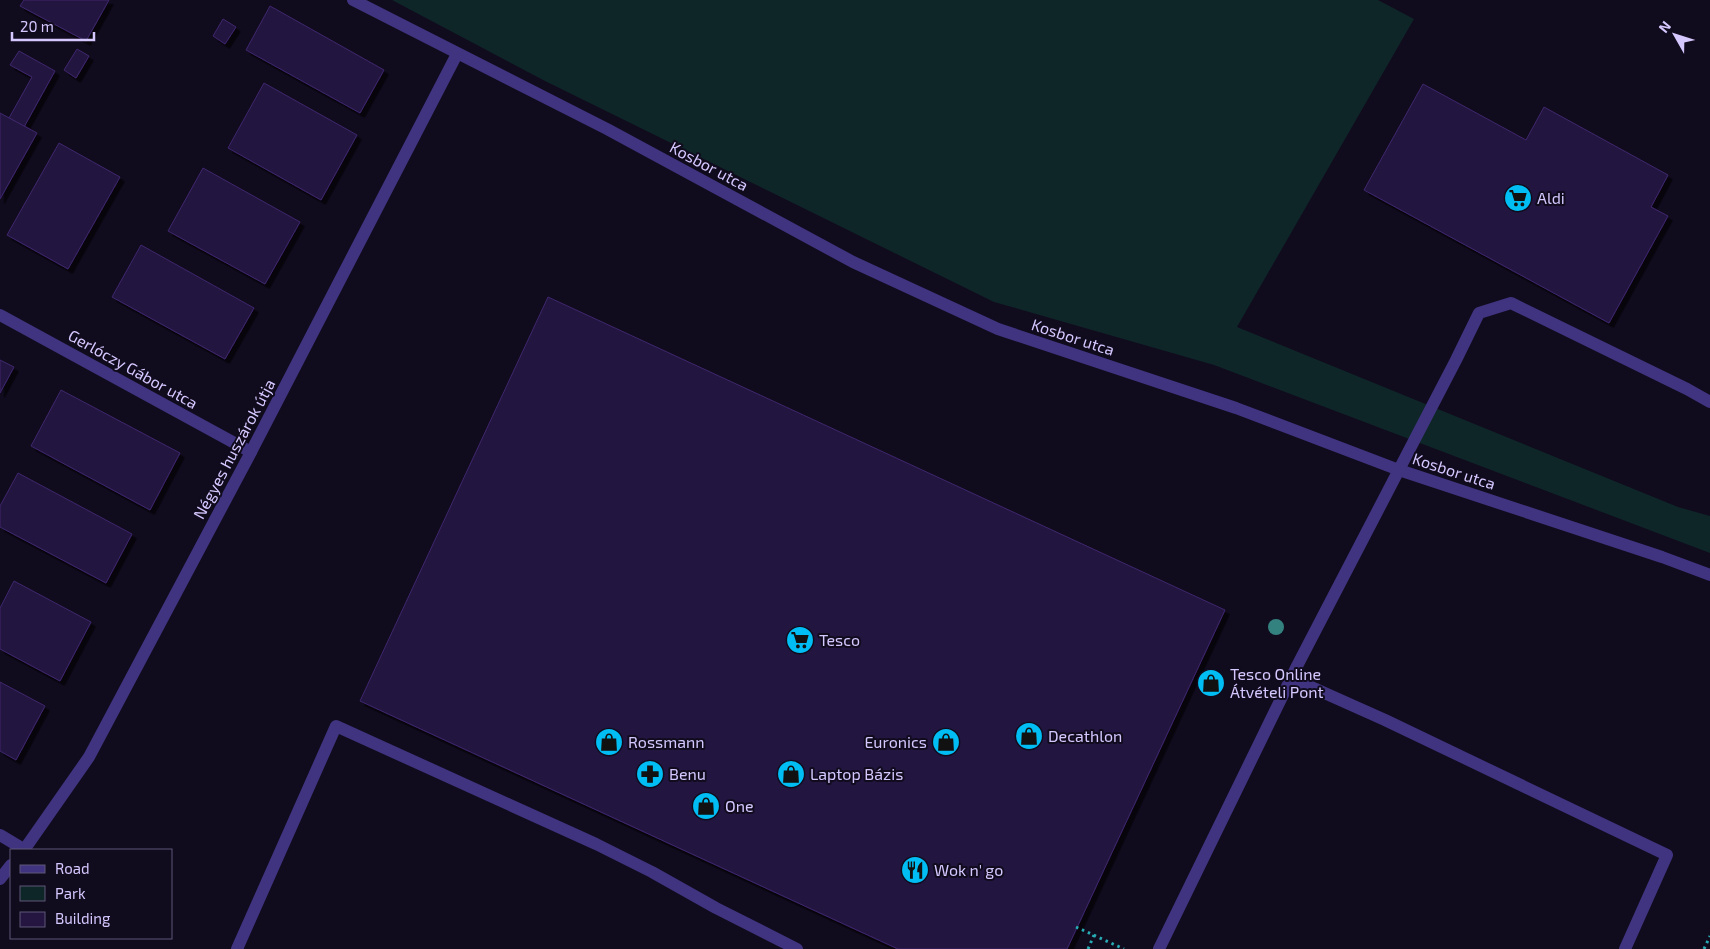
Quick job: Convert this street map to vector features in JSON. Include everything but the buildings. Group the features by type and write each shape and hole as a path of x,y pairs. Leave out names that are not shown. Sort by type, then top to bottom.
{"street":[{"name":"Kosbor utca","path":"354,0 607,129 853,262 998,329 1236,408 1399,470 1662,557 1710,575"},
{"name":"Négyes huszárok útja","path":"25,849 88,757 251,452 457,54"},
{"path":"1158,949 1291,678 1480,313 1511,303 1710,402"},
{"name":"Gerlóczy Gábor utca","path":"0,315 251,452"},
{"path":"1291,678 1385,720 1667,855 1626,949"},
{"path":"237,949 336,726 596,844 652,872 775,944 797,949"},
{"path":"0,835 22,849"},
{"path":"0,879 10,867"}],"path":[{"path":"1076,927 1124,949"},
{"path":"1088,949 1094,935"},
{"path":"1704,949 1710,936"}],"green space":[{"path":"392,0 1378,0 1414,19 1237,327 1678,507 1710,516 1710,553 1214,365 994,302 545,81"}],"place":[{"name":"Aldi","path":"1518,198"},
{"name":"Tesco","path":"800,640"},
{"name":"Tesco Online Átvételi Pont","path":"1211,683"},
{"name":"Decathlon","path":"1029,736"},
{"name":"Rossmann","path":"609,742"},
{"name":"Euronics","path":"946,742"},
{"name":"Benu","path":"650,774"},
{"name":"Laptop Bázis","path":"791,774"},
{"name":"One","path":"706,806"},
{"name":"Wok n' go","path":"915,870"}]}
